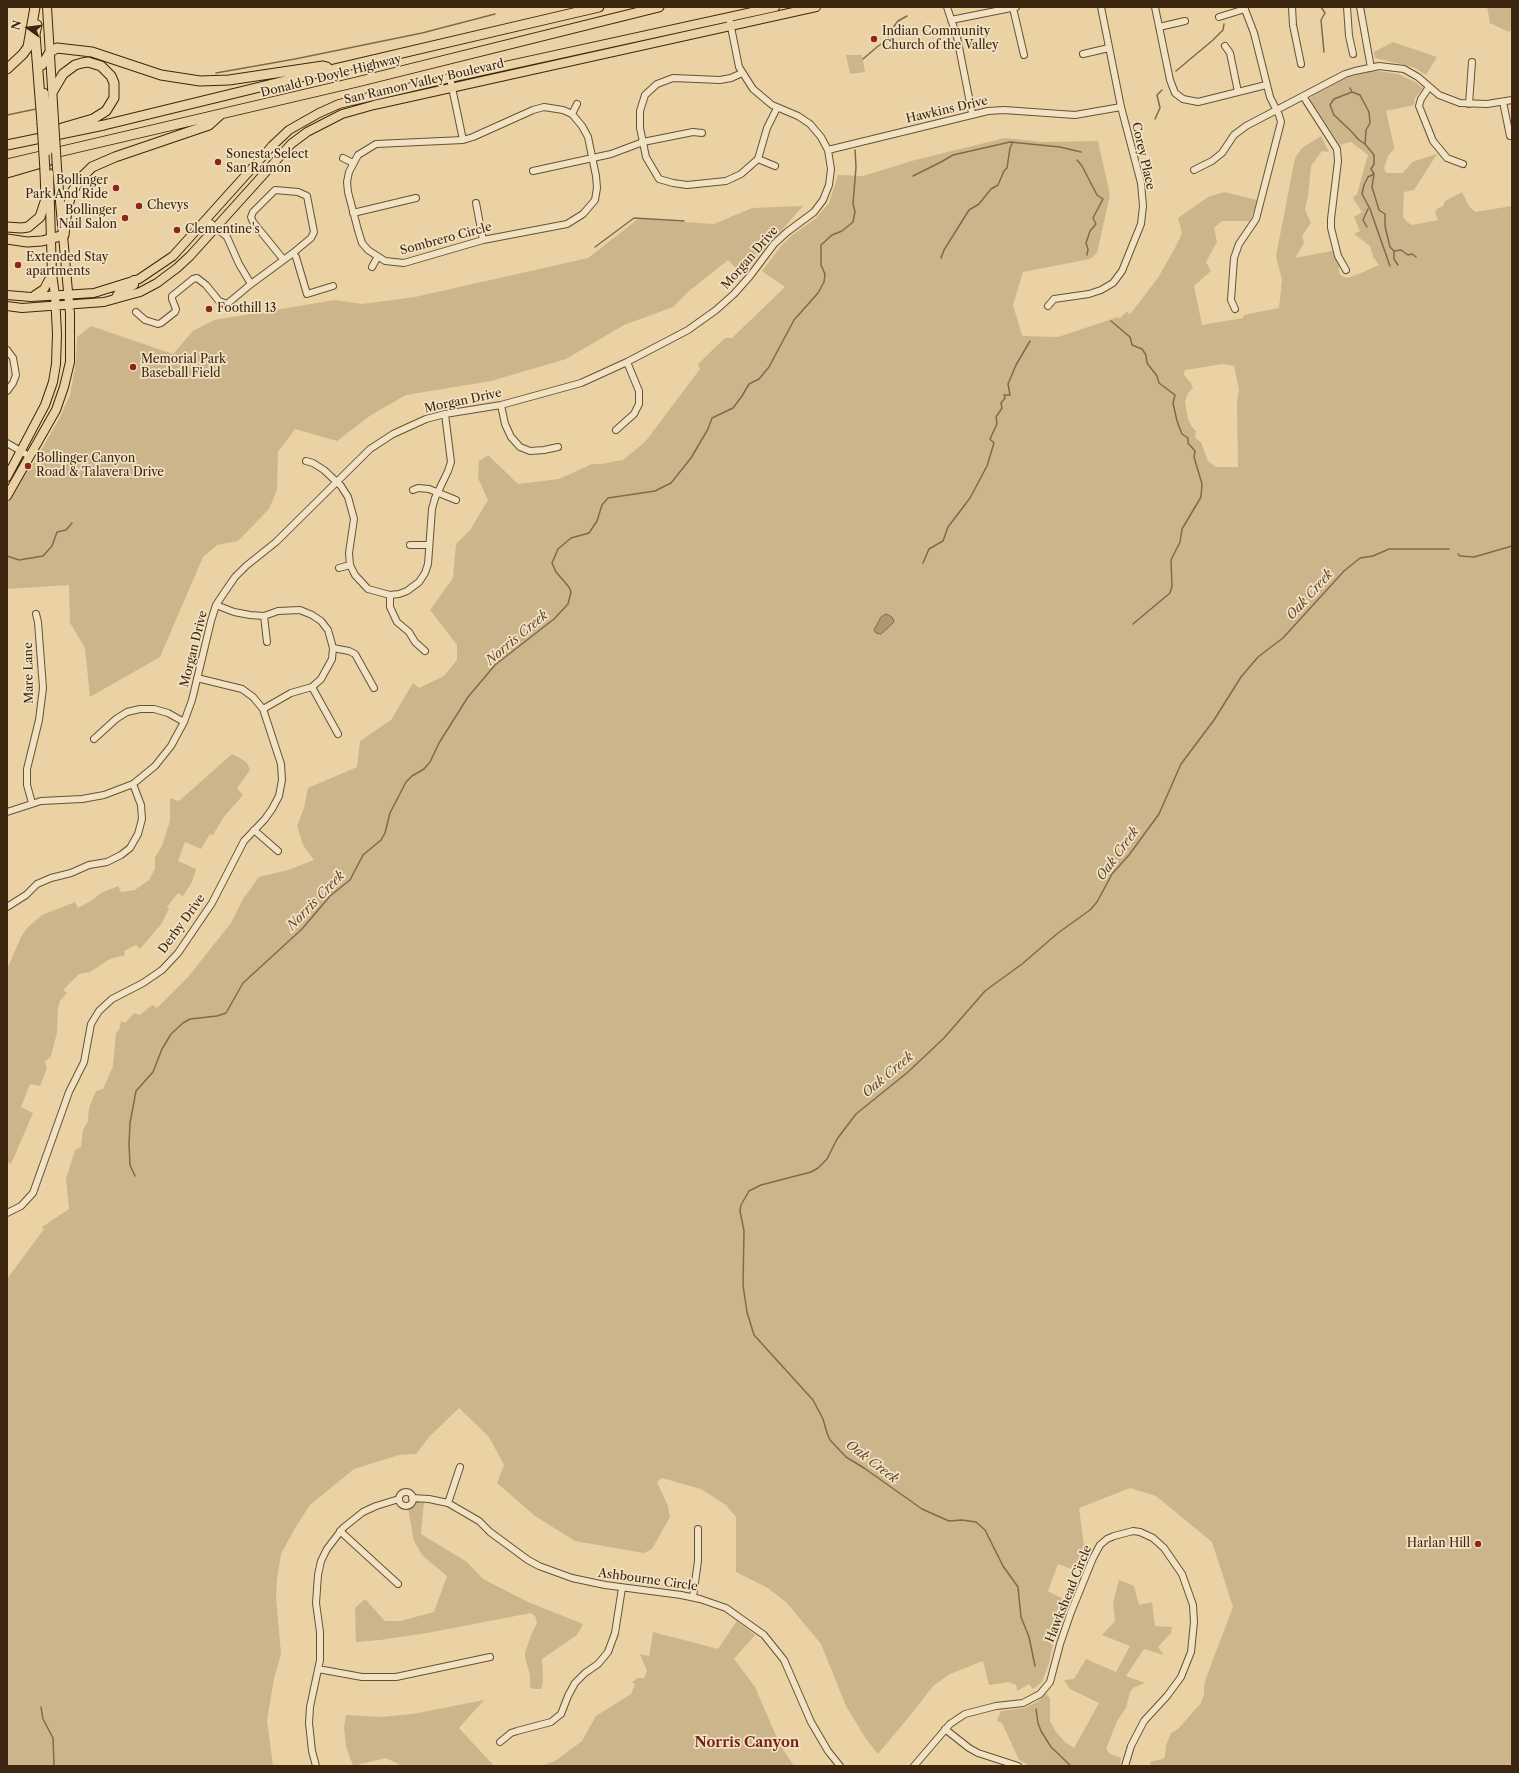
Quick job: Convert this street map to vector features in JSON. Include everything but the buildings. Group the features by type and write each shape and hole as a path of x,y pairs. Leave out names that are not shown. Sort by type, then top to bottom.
{"highway":[{"path":"7,69 23,54 28,47 35,7"},
{"name":"Donald D Doyle Highway","path":"7,146 104,126 334,69 599,7"},
{"name":"Donald D Doyle Highway","path":"7,164 221,114 659,7"},
{"path":"7,227 28,227 40,217 46,199 51,170 48,121 35,34 37,25"},
{"path":"42,65 50,52 57,48 92,52 161,75 200,81 229,80 323,66 334,69"},
{"path":"40,138 45,133 100,116 111,106 115,90 112,80 106,70 94,63 88,62 75,65 68,69 62,75 53,91"},
{"path":"7,239 26,242 52,239 64,235 67,210 71,194 80,179 92,167 115,157 209,125 221,114"},
{"path":"7,173 67,156 71,150"}],"main road":[{"path":"35,7 48,121"},
{"path":"47,7 53,91 48,121"},
{"name":"San Ramon Valley Boulevard","path":"7,295 31,297 94,293 134,280 173,256 272,146 297,124 339,104 728,16 775,7"},
{"name":"San Ramon Valley Boulevard","path":"7,306 22,308 69,306 104,302 140,292 177,268 216,228 291,144 307,132 342,114 374,105 816,7"},
{"path":"7,477 56,410 67,378 70,352 69,295 64,235 51,170"},
{"path":"7,496 53,382 58,346 56,306 52,274 51,170"},
{"path":"31,297 44,289 52,274"},
{"path":"114,299 119,292 134,285 134,280"}],"street":[{"path":"947,7 957,37 972,113"},
{"path":"952,20 1015,7 1024,55"},
{"name":"Corey Place","path":"1048,306 1054,299 1090,294 1113,283 1122,271 1141,224 1143,206 1141,183 1121,107 1101,7"},
{"path":"1154,7 1170,80 1175,92 1184,100 1198,102 1266,85"},
{"path":"1292,7 1293,25 1301,64"},
{"path":"1347,7 1349,36 1353,54"},
{"path":"1360,7 1371,68"},
{"path":"1219,17 1245,8 1254,33 1266,85 1280,118 1281,126 1269,163 1258,211 1253,225 1239,244 1234,258 1230,300 1235,309"},
{"name":"Morgan Drive","path":"7,812 32,803 97,797 133,784 155,766 171,746 184,722 192,700 216,605 235,577 246,566 276,542 370,449 393,434 426,419 445,414 501,405 581,383 627,362 688,330 716,310 734,294 750,276 774,244 787,232 814,212 823,200 829,184 831,169 828,150 821,137 810,124 798,116 777,108 757,93 742,73 738,62 728,16"},
{"path":"1159,27 1185,21"},
{"path":"1225,46 1230,54 1238,92"},
{"path":"1083,54 1109,48"},
{"path":"1468,104 1472,62"},
{"path":"1194,170 1217,157 1234,134 1345,74 1371,68 1390,67 1404,69 1439,95 1451,100 1468,104 1512,100"},
{"path":"742,73 731,78 720,80 673,78 657,84 645,95 639,116 646,157 658,182 687,185 726,181 741,174 758,159 767,128 777,108"},
{"path":"450,78 463,140"},
{"path":"1429,87 1421,99 1419,106 1433,141 1447,158 1463,164"},
{"path":"640,91 645,95"},
{"path":"1303,96 1336,149 1338,161 1331,215 1331,228 1338,256 1346,270"},
{"path":"1503,102 1510,136"},
{"path":"372,267 377,258 362,242 353,213 347,182 352,163 358,155 376,144 463,140 538,109 552,107 572,114 577,104"},
{"name":"Hawkins Drive","path":"828,150 972,113 1004,110 1075,115 1121,107"},
{"name":"Sombrero Circle","path":"377,258 385,261 404,263 483,240 567,224 584,214 598,201 597,188 588,137 582,126 572,114"},
{"path":"533,170 593,159 643,142 693,132 702,133"},
{"path":"343,158 352,163"},
{"path":"758,159 775,166"},
{"path":"136,312 145,320 158,324 161,323 175,312 176,309 172,296 193,279 197,278 206,285 219,301 227,304 311,238 314,232 307,196 298,192 275,190 253,212 252,217 253,222 283,259"},
{"path":"353,213 416,198"},
{"path":"476,203 483,240"},
{"path":"207,220 227,237 239,264 251,284"},
{"path":"292,253 296,257 307,294 333,286"},
{"path":"7,350 14,358 16,375 7,392"},
{"path":"616,430 634,414 639,404 639,390 627,362"},
{"path":"501,405 505,424 511,437 520,447 530,451 558,447"},
{"path":"306,461 313,463 336,482 348,497 352,508 354,528 350,553 350,565 360,582 368,589 390,595 407,591 419,582 425,573 428,564 432,509 437,492 451,462 445,414"},
{"path":"7,443 25,453"},
{"path":"413,490 424,488 456,500"},
{"path":"410,545 429,545"},
{"path":"339,568 350,565"},
{"path":"390,595 390,607 397,622 409,632 414,642 425,651"},
{"path":"216,605 234,612 264,616 291,610 300,610 321,621 328,630 333,648 332,659 326,671 312,687 291,693 263,709"},
{"name":"Mare Lane","path":"32,803 28,785 27,769 39,720 43,688 38,622 36,614"},
{"path":"264,616 267,642"},
{"path":"333,648 349,650 355,654 374,688"},
{"name":"Derby Drive","path":"7,1212 21,1206 32,1193 69,1092 84,1062 91,1024 98,1011 112,999 143,983 162,970 178,953 212,903 244,841 272,809 278,796 282,780 281,764 263,709 253,697 242,689 197,678"},
{"path":"312,687 338,734"},
{"path":"94,739 116,719 127,712 140,709 154,709 168,712 184,722"},
{"path":"7,907 15,904 37,884 89,865 107,862 121,855 130,848 138,834 142,819 141,805 133,784"},
{"path":"254,830 278,851"},
{"path":"448,1503 460,1467"},
{"name":"Ashbourne Circle","path":"316,1766 312,1750 310,1707 318,1669 321,1643 316,1603 318,1575 327,1549 340,1531 363,1512 381,1504 399,1500 401,1503 406,1505 411,1503 412,1498 428,1499 448,1503 479,1521 490,1532 516,1552 539,1566 572,1578 622,1588 693,1597 726,1608 764,1635 777,1650 784,1660 811,1722 828,1751 840,1766"},
{"path":"693,1597 698,1561 698,1529"},
{"path":"340,1531 398,1584"},
{"name":"Hawkshead Circle","path":"914,1766 946,1729 956,1720 975,1711 996,1706 1023,1703 1040,1694 1050,1682 1060,1644 1071,1612 1093,1558 1100,1545 1107,1539 1120,1533 1140,1532 1153,1538 1164,1548 1182,1574 1193,1605 1193,1641 1187,1665 1182,1677 1144,1721 1131,1746 1125,1766"},
{"path":"500,1742 511,1733 551,1722 558,1718 575,1683 585,1673 598,1664 608,1652 614,1639 617,1626 622,1588"},
{"path":"318,1669 362,1677 390,1678 406,1676 490,1657"},
{"path":"946,1729 969,1748 978,1753 1018,1766"}],"shaded area":[{"path":"1487,7 1512,7 1512,28 1509,32 1490,23"},
{"path":"1393,42 1437,57 1426,75 1413,67 1375,58 1374,52"},
{"path":"846,55 862,55 865,72 850,74"},
{"path":"1378,71 1398,74 1415,82 1423,88 1415,98 1414,105 1386,111 1394,149 1388,156 1384,168 1386,173 1403,173 1412,162 1437,154 1414,190 1404,192 1403,217 1407,222 1412,225 1438,220 1435,212 1437,209 1443,206 1445,201 1462,192 1469,206 1475,212 1512,206 1512,1766 1151,1766 1150,1762 1163,1759 1165,1757 1166,1745 1171,1733 1178,1729 1201,1703 1204,1694 1204,1685 1209,1670 1233,1607 1212,1542 1156,1496 1130,1488 1079,1508 1085,1554 1077,1571 1058,1564 1048,1591 1069,1602 1052,1648 1049,1663 1042,1682 1033,1689 1029,1684 1017,1691 1016,1685 1009,1682 989,1685 983,1661 950,1674 933,1686 878,1754 866,1739 846,1706 821,1644 787,1603 768,1588 736,1572 736,1517 726,1505 701,1489 662,1478 657,1482 668,1506 670,1517 652,1549 644,1553 575,1541 535,1516 497,1483 504,1465 489,1437 459,1408 429,1437 416,1454 399,1455 354,1469 310,1505 281,1554 276,1597 281,1654 274,1679 267,1720 273,1766 7,1766 7,1279 44,1229 42,1227 69,1209 66,1179 75,1150 81,1147 83,1130 88,1121 89,1108 96,1091 103,1089 113,1066 116,1033 119,1030 121,1021 125,1023 134,1013 140,1015 152,1005 157,1008 188,977 231,923 243,899 259,877 288,870 314,860 303,845 297,826 304,808 308,788 357,767 360,741 391,720 413,683 419,688 444,676 457,660 457,645 430,610 453,578 456,544 470,530 488,500 478,478 479,461 488,455 518,484 559,479 592,464 623,460 645,442 700,369 698,364 725,338 732,338 785,287 762,271 782,245 791,236 815,219 829,203 838,175 863,176 915,160 1005,138 1044,142 1098,141 1110,195 1097,253 1090,259 1023,272 1013,305 1022,335 1024,336 1058,337 1118,317 1119,319 1127,311 1129,314 1131,313 1158,278 1176,246 1182,233 1178,218 1208,197 1224,192 1257,200 1250,221 1222,221 1214,228 1217,242 1206,262 1211,271 1194,286 1202,325 1243,318 1244,315 1279,308 1282,280 1276,256 1295,158 1302,148 1321,136 1329,152 1322,151 1311,166 1305,210 1311,223 1302,236 1304,243 1295,258 1332,251 1339,265 1339,273 1342,276 1347,278 1361,273 1379,265 1373,257 1370,246 1354,234 1360,231 1354,217 1362,212 1353,198 1357,194 1368,155 1351,142 1340,145 1310,99 1312,96 1346,78","holes":["1223,364 1234,366 1239,389 1237,403 1238,467 1216,467 1208,461 1201,442 1195,438 1196,431 1188,419 1185,402 1188,393 1193,388 1191,383 1184,375 1185,370"]},
{"path":"803,206 742,275 728,260 688,292 673,307 624,325 566,359 491,381 406,395 371,415 337,441 295,429 278,452 277,490 269,509 238,541 217,545 203,557 160,657 90,697 85,648 70,623 69,585 7,589 7,507 9,500 22,476 28,467 33,464 59,419 70,395 75,368 77,337 91,326 173,354 193,331 214,320 335,300 362,304 415,297 588,258 638,219 714,224 752,208"},
{"path":"886,614 892,617 894,621 893,623 881,634 876,633 874,630 881,617"},
{"path":"232,754 247,763 250,770 237,788 243,795 223,818 213,835 210,834 201,849 185,842 178,861 196,869 192,882 183,896 178,893 167,907 169,908 162,923 140,949 136,945 124,951 125,955 110,959 90,972 79,974 63,990 67,993 60,1001 58,1008 57,1033 51,1056 45,1062 47,1068 40,1086 30,1084 21,1107 33,1113 11,1164 7,1162 7,969 21,937 27,928 42,915 75,902 78,908 91,901 101,893 118,886 121,892 135,890 149,880 155,869 155,857 162,846 170,821 170,798 179,801"},
{"path":"416,1502 424,1502 421,1534 467,1562 483,1579 528,1602 583,1624 577,1635 542,1659 543,1682 541,1689 534,1689 530,1687 530,1675 525,1657 531,1635 537,1623 535,1616 531,1613 427,1633 356,1642 355,1608 365,1599 385,1621 400,1621 434,1612 447,1576 423,1556 414,1541 408,1508"},
{"path":"1119,1580 1134,1586 1139,1605 1152,1602 1155,1626 1172,1627 1171,1633 1158,1647 1164,1655 1144,1649 1126,1676 1145,1683 1133,1688 1130,1692 1126,1708 1117,1721 1106,1749 1110,1754 1121,1758 1120,1766 1031,1766 1019,1760 1002,1723 997,1721 1001,1711 1024,1708 1037,1702 1046,1693 1050,1699 1050,1721 1056,1732 1065,1742 1074,1748 1099,1703 1070,1689 1064,1680 1074,1679 1086,1659 1116,1672 1130,1646 1102,1635 1115,1621 1113,1603"},
{"path":"737,1621 755,1635 734,1659 755,1687 780,1745 794,1766 541,1766 555,1761 582,1741 596,1716 631,1694 635,1684 632,1682 638,1678 644,1678 647,1671 640,1654 649,1656 653,1632 718,1649"},
{"path":"484,1700 459,1728 494,1766 402,1766 386,1758 353,1766 346,1746 344,1728 346,1715 381,1717 413,1714"}],"waterway":[{"path":"1321,7 1325,13 1321,20 1324,52"},
{"path":"216,73 295,59 422,33 495,14"},
{"name":"Norris Creek","path":"863,59 887,40 898,21 907,16"},
{"path":"1176,71 1213,40 1223,30 1224,24"},
{"path":"1350,88 1352,92 1360,95 1369,112 1370,123 1366,130 1365,144 1374,155 1374,164 1371,169 1374,174 1372,187 1379,210 1385,214 1385,226 1390,247 1394,251 1401,250 1408,255 1412,254 1416,257"},
{"path":"1155,119 1160,108 1157,95 1162,90"},
{"path":"1352,92 1334,99 1330,105 1334,115 1365,144"},
{"path":"7,115 36,109"},
{"path":"913,176 953,155 1010,142 1060,147 1081,152"},
{"path":"941,258 944,250 969,210 979,204 991,189 998,185 1004,171 1007,168 1010,148 1013,142"},
{"name":"Norris Creek","path":"135,1176 130,1165 129,1144 130,1123 136,1091 153,1072 162,1049 171,1034 190,1019 217,1016 226,1013 243,983 302,929 330,896 350,880 363,855 381,840 385,833 390,813 406,782 412,776 424,769 430,762 439,743 468,697 495,665 554,619 568,604 571,592 569,587 556,572 552,563 558,549 571,538 589,533 597,521 602,505 608,498 655,491 671,483 691,458 708,429 712,418 733,408 749,384 759,379 769,367 794,320 818,293 824,282 825,274 821,265 821,245 832,235 842,231 853,222 855,212 853,204 856,167 855,150"},
{"path":"1077,160 1082,166 1097,195 1103,199 1093,218 1096,224 1090,231 1086,243 1088,249 1087,255"},
{"path":"1374,174 1368,177 1362,194 1370,209 1390,266"},
{"path":"1367,227 1363,220 1368,209"},
{"path":"595,247 634,218 684,221"},
{"path":"1394,251 1394,259 1398,265"},
{"path":"1111,321 1130,337 1132,345 1142,349 1146,355 1147,363 1157,376 1159,383 1175,395 1173,403 1177,421 1182,434 1188,438 1188,443 1195,451 1194,457 1202,484 1201,497 1182,529 1180,542 1171,560 1172,586 1170,593 1133,624"},
{"path":"923,563 929,549 943,541 948,527 970,498 987,466 994,443 990,439 997,424 996,417 1002,408 1001,403 1005,398 1004,395 1010,395 1008,384 1016,365 1030,341"},
{"path":"7,556 19,560 43,556 52,546 57,532 66,530 72,523"},
{"name":"Oak Creek","path":"1458,554 1460,556 1474,557 1512,546"},
{"name":"Oak Creek","path":"1035,1666 1029,1637 1021,1617 1018,1587 1003,1566 985,1530 976,1522 962,1520 949,1521 922,1509 846,1457 830,1440 823,1419 813,1400 754,1335 747,1312 743,1285 744,1231 740,1211 741,1205 749,1191 761,1185 811,1172 818,1168 827,1159 837,1139 856,1114 908,1072 944,1038 985,991 1022,964 1058,933 1090,910 1097,902 1112,874 1129,855 1159,814 1181,764 1214,720 1241,677 1258,657 1283,638 1344,571 1360,558 1373,556 1389,549 1449,549"},
{"path":"41,1707 43,1719 53,1738 54,1766"},
{"name":"Oak Creek","path":"1036,1709 1041,1731 1051,1747 1071,1766"}],"place":[{"name":"Indian Community Church of the Valley","path":"874,39"},
{"name":"Sonesta Select San Ramon","path":"218,162"},
{"name":"Bollinger Park And Ride","path":"116,188"},
{"name":"Chevys","path":"139,206"},
{"name":"Bollinger Nail Salon","path":"125,218"},
{"name":"Clementine's","path":"177,230"},
{"name":"Extended Stay apartments","path":"18,265"},
{"name":"Foothill 13","path":"209,309"},
{"name":"Memorial Park Baseball Field","path":"133,367"},
{"name":"Bollinger Canyon Road & Talavera Drive","path":"28,466"},
{"name":"Harlan Hill","path":"1478,1544"}],"district":[{"name":"Norris Canyon","path":"747,1743"}]}
